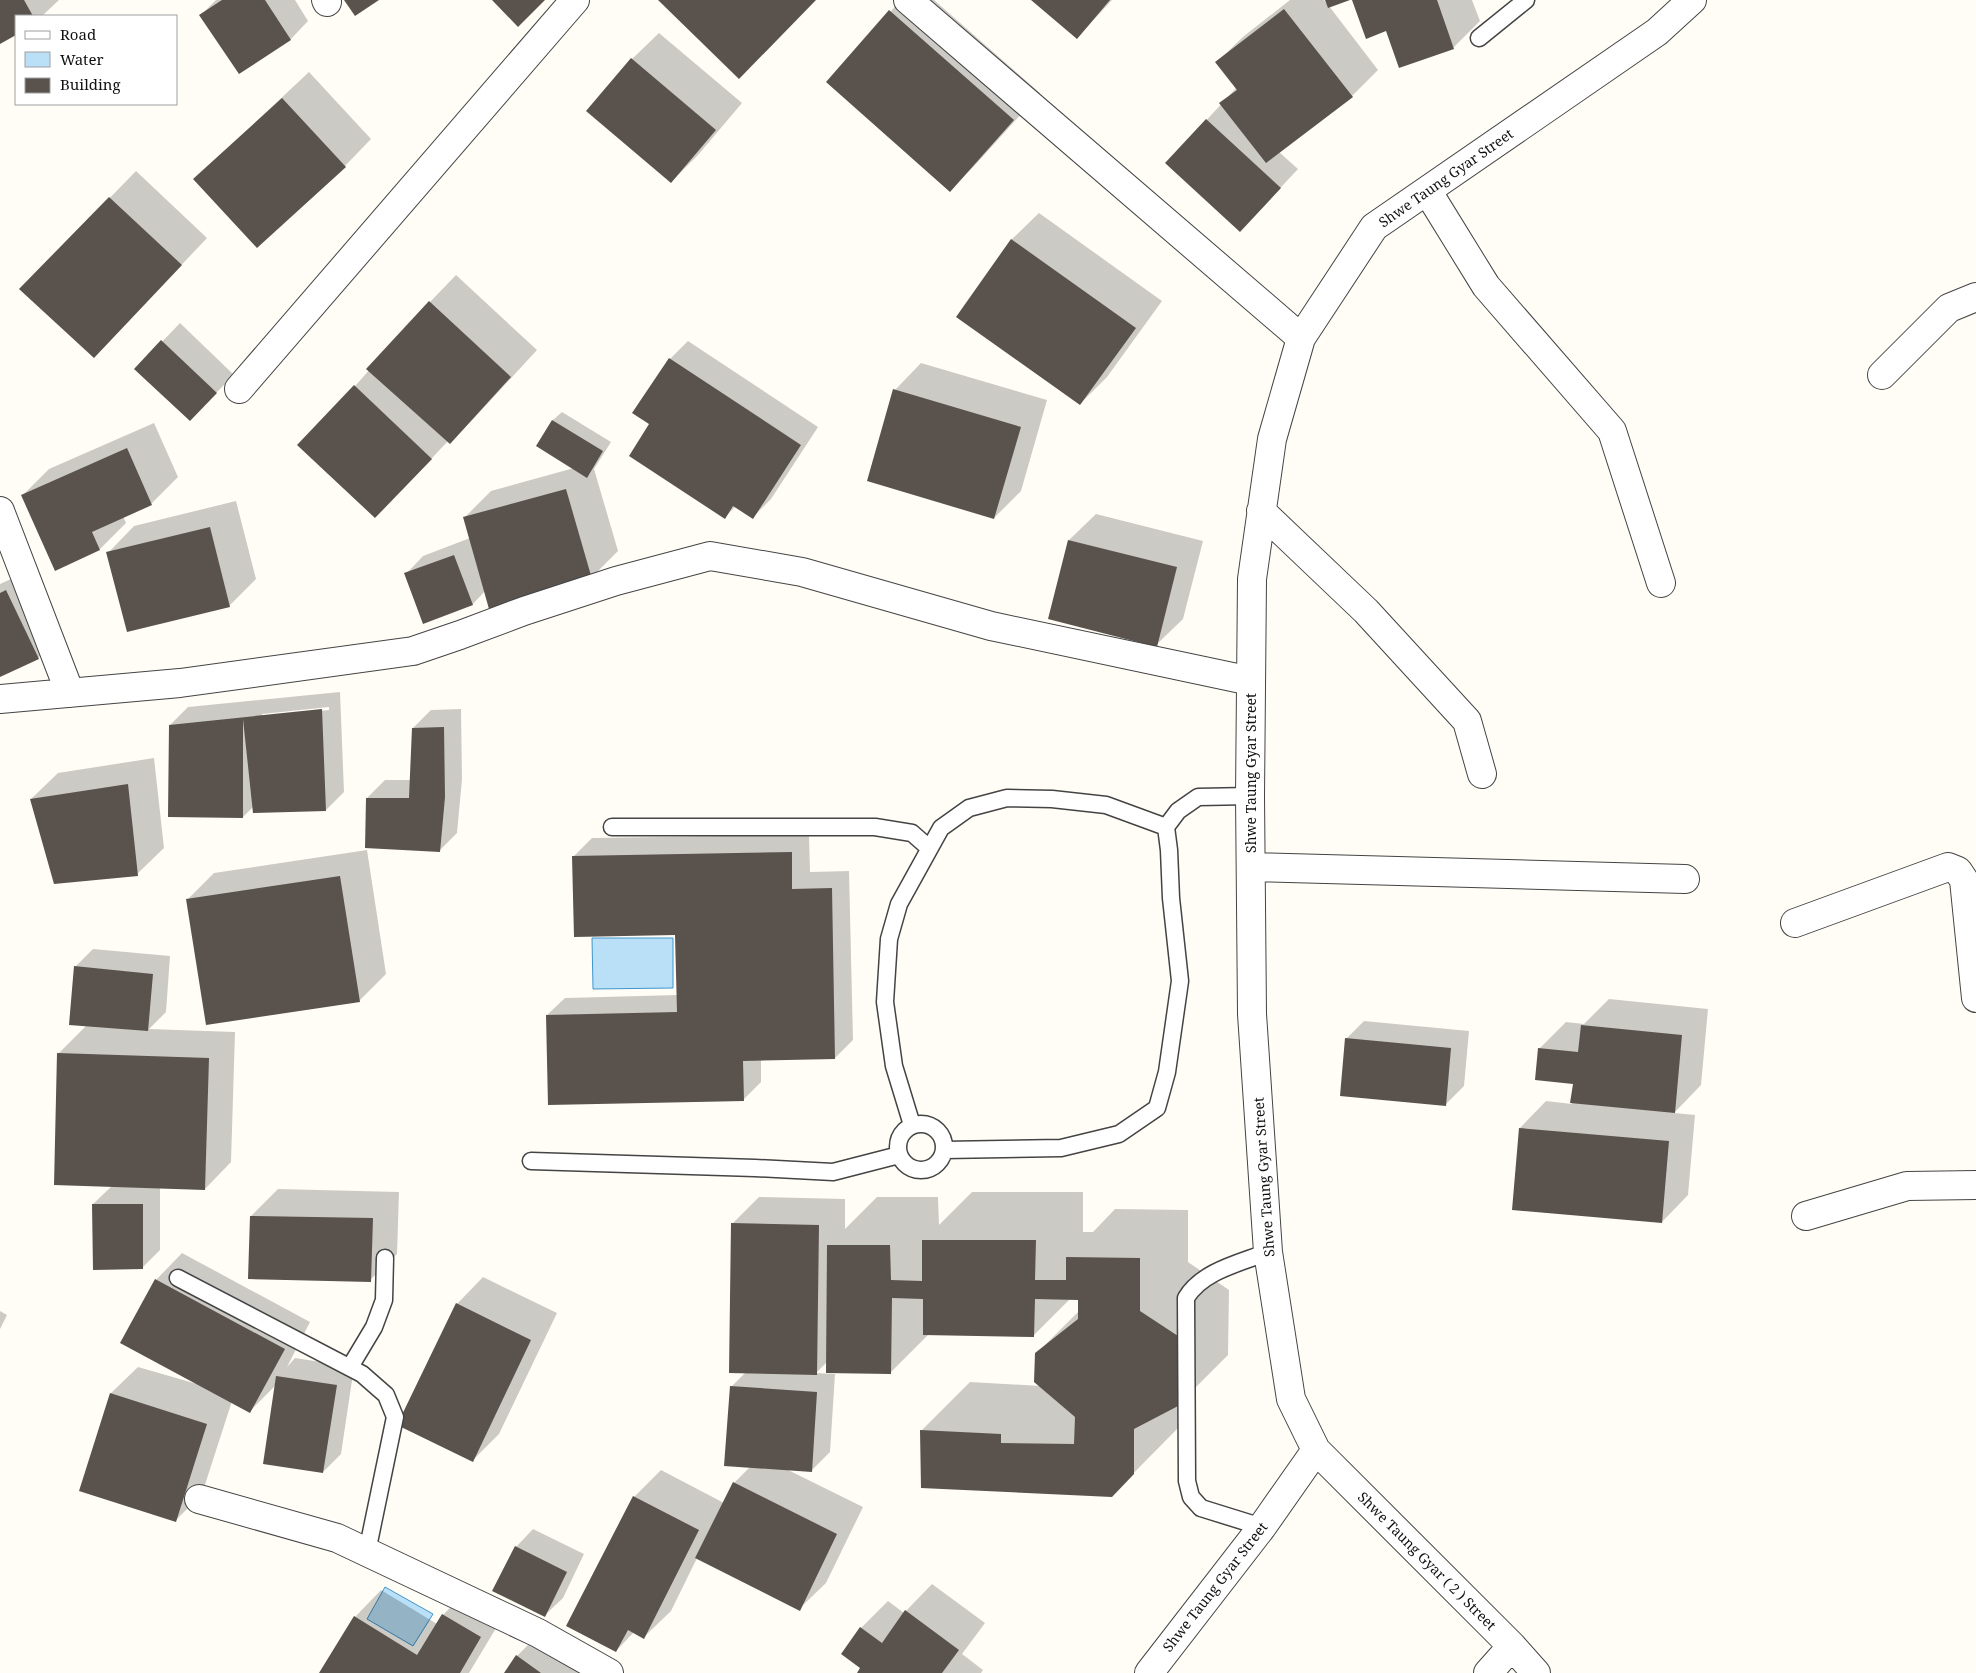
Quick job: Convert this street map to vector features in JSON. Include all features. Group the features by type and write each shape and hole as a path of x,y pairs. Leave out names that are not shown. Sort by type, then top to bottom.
{"street":[{"path":"240,389 575,0"},
{"path":"908,0 1302,338"},
{"name":"Shwe Taung Gyar Street","path":"1149,1673 1262,1527 1316,1450 1291,1399 1268,1252 1252,1014 1250,868 1252,579 1272,439 1302,338 1374,227 1428,192 1657,32 1692,0"},
{"path":"1428,192 1486,286 1612,431 1661,583"},
{"path":"1882,375 1949,308 1976,297"},
{"path":"0,511 70,693"},
{"path":"1261,511 1366,611 1467,721 1482,774"},
{"path":"0,699 180,683 413,650 460,635 524,610 616,581 710,556 802,572 991,626 1251,681"},
{"path":"1796,923 1948,866 1958,871 1964,880 1976,998"},
{"path":"1250,868 1685,879"},
{"path":"1806,1216 1907,1186 1976,1184"},
{"name":"Shwe Taung Gyar ( 2 ) Street","path":"1316,1450 1512,1646 1536,1673"},
{"path":"199,1499 337,1538 538,1633 609,1673"},
{"path":"1488,1673 1512,1646"}],"lane":[{"path":"1480,38 1526,0"},
{"path":"944,1150 1061,1148 1119,1134 1157,1108 1167,1072 1180,981 1166,827 1178,811 1198,797 1250,796"},
{"path":"912,1125 894,1066 885,1002 889,939 899,904 941,828 969,808 1007,798 1052,799 1106,805 1166,827"},
{"path":"612,826 875,827 912,833 930,848"},
{"path":"924,1123 935,1128 943,1138 944,1150 940,1161 930,1168 918,1170 907,1165 899,1155 898,1144 903,1132 912,1125 924,1123"},
{"path":"531,1161 833,1172 899,1155"},
{"path":"1262,1527 1201,1508 1192,1497 1187,1481 1186,1298 1192,1288 1210,1275 1268,1252"},
{"path":"350,1367 374,1327 384,1300 385,1258"},
{"path":"178,1278 350,1367 362,1374 386,1395 395,1417 367,1552"}],"water":[{"path":"592,938 673,938 673,988 593,989"},
{"path":"385,1587 433,1614 413,1646 367,1619"}],"building":[{"path":"0,0 24,0 32,15 15,15 15,36 0,44"},
{"path":"222,0 265,0 291,40 239,74 199,15"},
{"path":"344,0 379,0 355,16"},
{"path":"492,0 545,0 518,27"},
{"path":"658,0 816,0 739,79"},
{"path":"1031,0 1110,0 1077,39"},
{"path":"1325,0 1350,0 1328,8"},
{"path":"1352,0 1437,0 1454,49 1399,68 1386,31 1366,39"},
{"path":"1284,9 1353,97 1266,163 1219,103 1237,90 1215,62"},
{"path":"889,10 1014,120 950,192 826,82"},
{"path":"631,58 716,130 671,183 586,111"},
{"path":"282,98 346,167 257,248 193,179"},
{"path":"1206,119 1281,188 1240,232 1165,163"},
{"path":"109,197 182,265 94,358 19,289"},
{"path":"1011,239 1136,328 1080,405 956,317"},
{"path":"429,301 511,377 450,444 366,369"},
{"path":"161,340 217,393 190,421 134,369"},
{"path":"669,358 801,445 753,519 733,506 725,519 629,456 649,424 632,413"},
{"path":"354,385 432,459 375,518 297,445"},
{"path":"893,389 1021,427 994,519 867,481"},
{"path":"552,420 603,451 587,478 536,446"},
{"path":"127,448 152,505 92,532 100,550 55,571 21,495"},
{"path":"566,489 592,579 489,609 463,517"},
{"path":"210,527 230,607 127,632 106,552"},
{"path":"1068,540 1177,567 1157,647 1048,619"},
{"path":"454,555 473,605 423,624 404,573"},
{"path":"6,590 39,659 0,677 0,593"},
{"path":"322,709 326,811 253,813 243,719 243,818 168,817 169,725"},
{"path":"444,727 445,797 440,852 365,848 366,798 409,798 412,728"},
{"path":"128,784 138,876 54,884 30,799"},
{"path":"792,852 792,889 832,888 835,1059 743,1061 744,1101 548,1105 546,1015 677,1012 675,935 574,937 572,856"},
{"path":"340,876 360,1002 206,1025 186,899"},
{"path":"74,966 153,974 148,1031 69,1025"},
{"path":"1581,1025 1682,1035 1675,1113 1570,1103 1573,1084 1535,1080 1538,1048 1578,1052"},
{"path":"1345,1038 1451,1048 1446,1106 1340,1096"},
{"path":"57,1053 209,1058 205,1190 54,1185"},
{"path":"1519,1128 1669,1141 1662,1223 1512,1210"},
{"path":"92,1204 143,1204 143,1269 93,1270"},
{"path":"250,1216 373,1218 371,1282 248,1279"},
{"path":"731,1223 819,1225 817,1375 729,1373"},
{"path":"922,1240 1036,1240 1035,1280 1066,1280 1066,1257 1140,1258 1140,1311 1181,1338 1180,1405 1134,1429 1134,1474 1112,1497 921,1488 920,1430 1001,1434 1001,1443 1074,1444 1075,1417 1034,1382 1035,1353 1078,1319 1078,1300 1035,1299 1034,1337 923,1335 923,1299 892,1298 891,1374 826,1373 827,1245 890,1245 891,1280 922,1281"},
{"path":"155,1279 285,1349 250,1413 120,1343"},
{"path":"456,1303 531,1340 473,1462 397,1425"},
{"path":"276,1376 337,1385 323,1473 263,1464"},
{"path":"730,1386 817,1392 812,1472 724,1466"},
{"path":"110,1393 207,1424 176,1522 79,1491"},
{"path":"733,1482 837,1534 800,1611 695,1558"},
{"path":"633,1496 699,1530 644,1639 628,1630 616,1652 566,1626"},
{"path":"515,1546 567,1572 545,1617 492,1591"},
{"path":"905,1610 959,1650 942,1673 857,1673 860,1668 841,1654 860,1627 882,1643"},
{"path":"442,1614 481,1637 460,1673 319,1673 354,1616 417,1655"},
{"path":"516,1655 541,1673 504,1673"}]}
